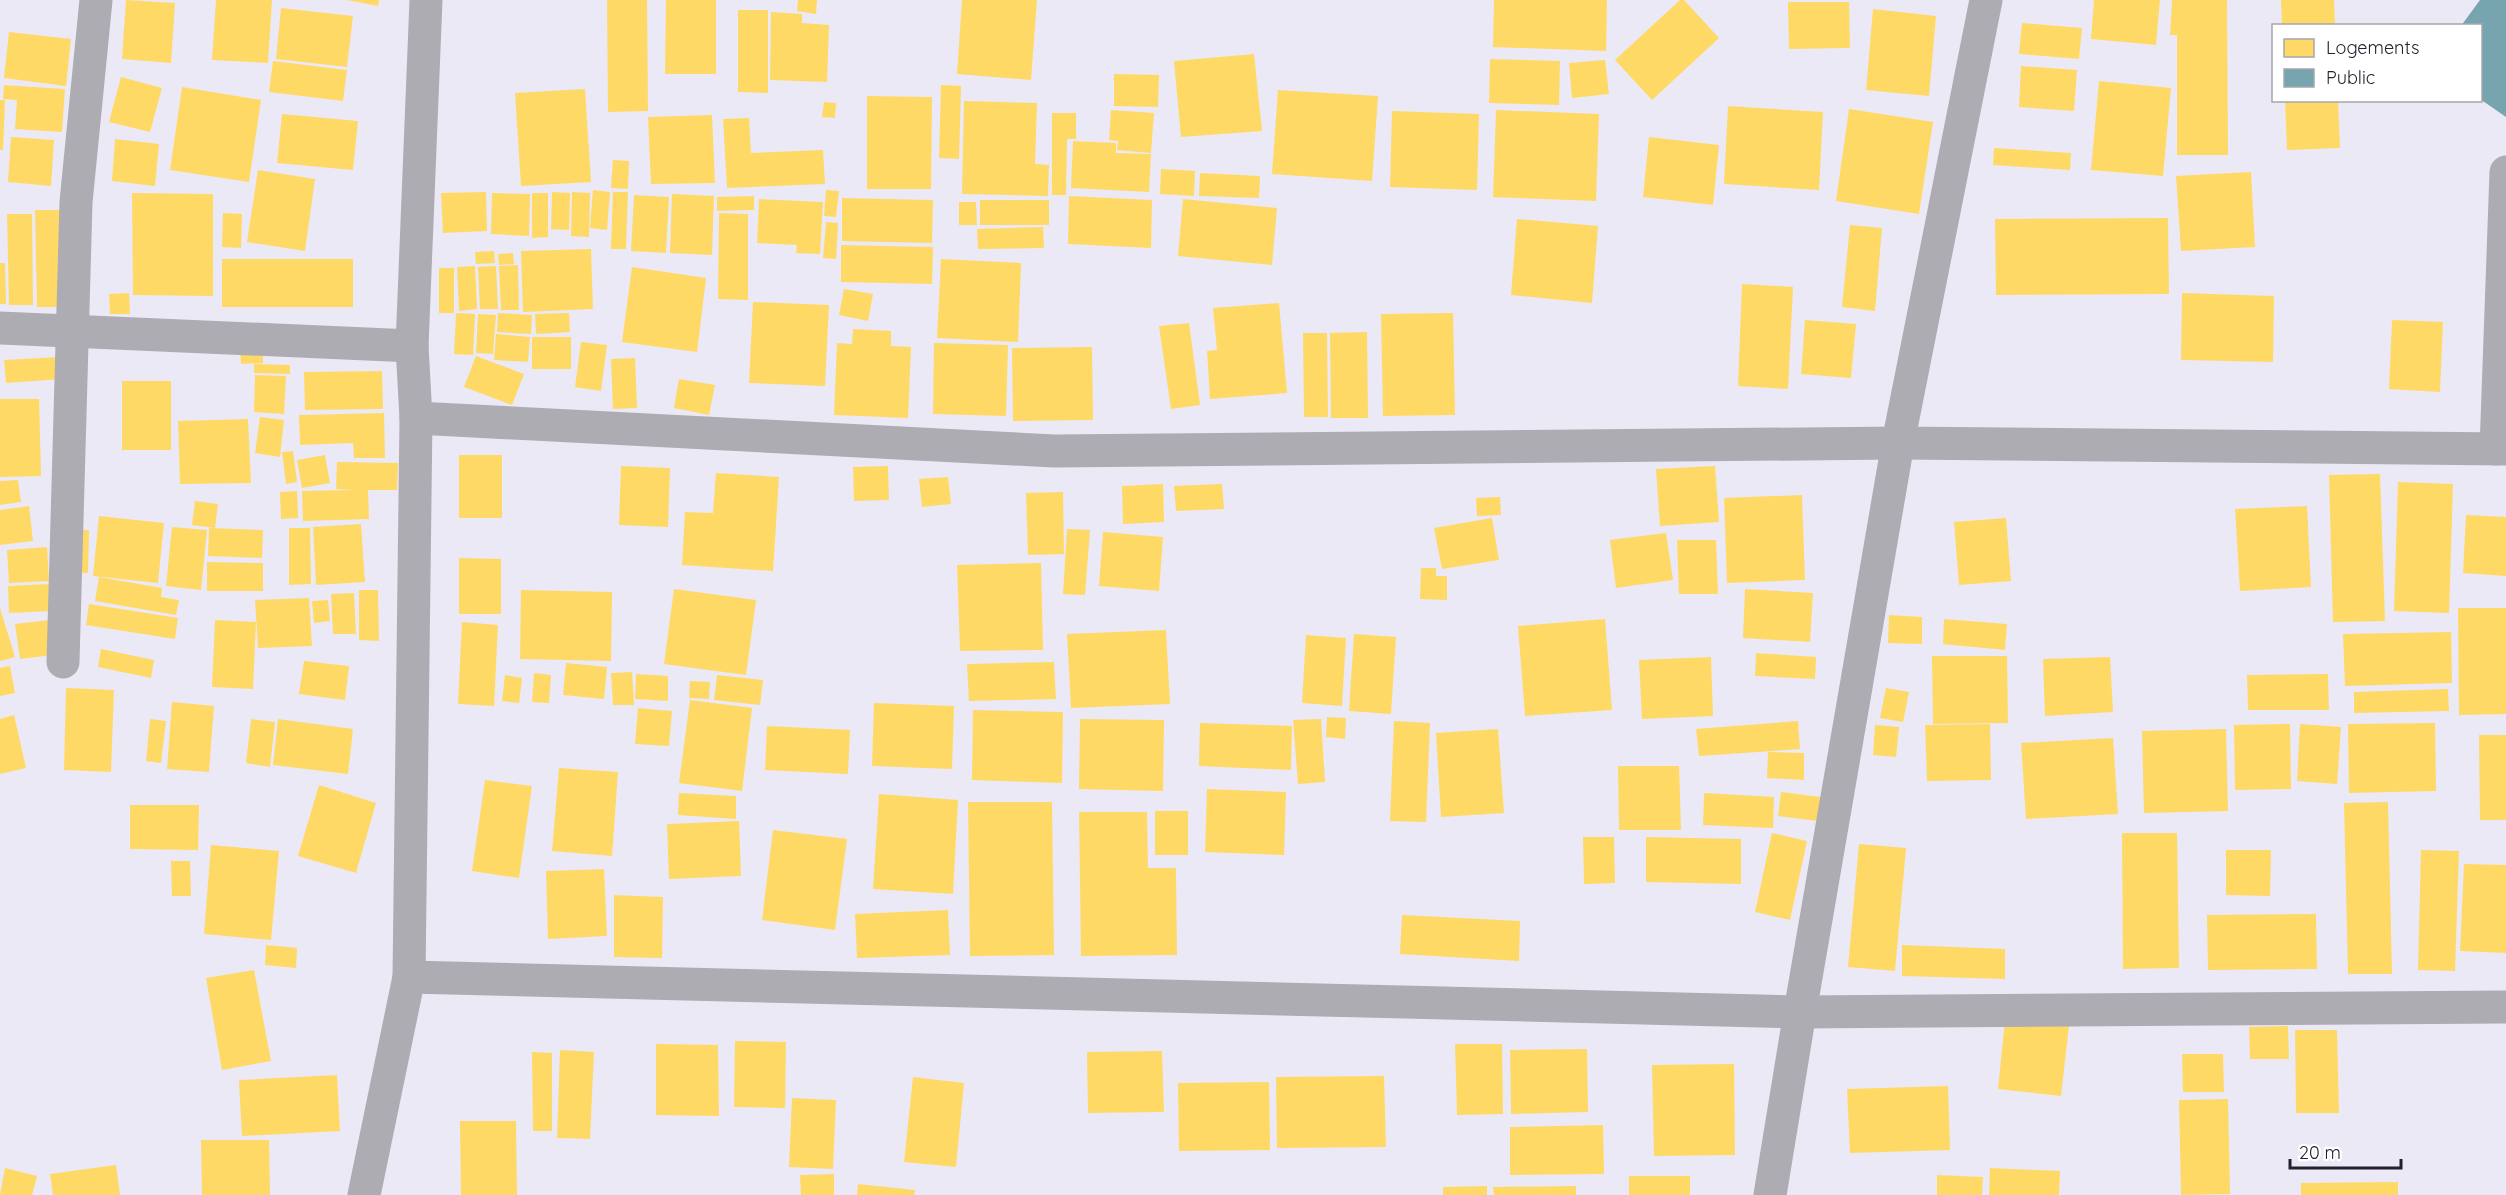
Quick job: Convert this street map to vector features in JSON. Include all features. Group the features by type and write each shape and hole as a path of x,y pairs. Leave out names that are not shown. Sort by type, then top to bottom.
{"street":[{"path":"63,662 76,202 96,0"},
{"path":"364,1195 409,977 416,418 412,346 426,0"},
{"path":"1770,1195 1898,443 1986,0"},
{"path":"416,418 1054,451 1898,443 2501,449 2506,172"},
{"path":"0,328 412,346"},
{"path":"409,977 1800,1012 2506,1007"}],"building: Logements":[{"path":"126,0 175,3 171,63 122,59"},
{"path":"216,0 272,0 268,63 212,60"},
{"path":"347,0 379,0 378,6"},
{"path":"607,0 647,0 648,111 608,112"},
{"path":"666,0 716,0 716,74 665,74"},
{"path":"798,0 817,0 816,14 797,11"},
{"path":"962,0 1037,0 1031,80 957,74"},
{"path":"1494,0 1607,0 1606,51 1493,47"},
{"path":"1680,0 1684,0 1719,38 1652,100 1615,60"},
{"path":"2094,0 2160,0 2156,45 2091,39"},
{"path":"2172,0 2227,0 2228,155 2177,155 2177,35 2170,35"},
{"path":"2281,0 2334,0 2335,24 2282,24"},
{"path":"1788,2 1849,2 1850,48 1789,49"},
{"path":"281,8 353,16 347,67 276,59"},
{"path":"1873,9 1936,16 1929,96 1866,90"},
{"path":"738,10 768,10 768,93 738,92"},
{"path":"771,12 802,14 802,23 829,25 827,82 770,80"},
{"path":"2022,23 2082,28 2079,59 2019,54"},
{"path":"9,32 71,39 66,86 4,78"},
{"path":"1254,54 1262,131 1181,137 1174,61"},
{"path":"1490,59 1560,61 1559,105 1489,103"},
{"path":"1605,60 1609,94 1572,98 1569,63"},
{"path":"273,61 347,70 343,101 269,92"},
{"path":"2021,66 2077,70 2074,111 2019,107"},
{"path":"1114,74 1159,75 1158,107 1114,106"},
{"path":"121,77 162,88 150,132 109,122"},
{"path":"2099,81 2171,88 2163,176 2091,170"},
{"path":"4,85 65,89 62,132 15,129 17,100 3,99"},
{"path":"941,85 961,86 959,159 939,158"},
{"path":"182,87 261,100 249,182 170,170"},
{"path":"585,89 591,182 521,186 515,93"},
{"path":"1278,90 1378,96 1372,181 1272,174"},
{"path":"867,96 932,97 931,189 867,189"},
{"path":"0,100 5,100 3,150 0,150"},
{"path":"964,101 1037,103 1035,164 1049,165 1048,196 962,194"},
{"path":"824,102 836,103 835,118 822,117"},
{"path":"2285,102 2338,102 2340,148 2287,150"},
{"path":"1728,106 1823,112 1819,190 1724,184"},
{"path":"1849,109 1933,122 1919,214 1836,201"},
{"path":"1111,110 1154,113 1151,153 1117,150 1118,141 1109,140"},
{"path":"1496,110 1599,114 1596,201 1493,197"},
{"path":"1392,111 1479,114 1477,190 1390,187"},
{"path":"1052,113 1076,113 1076,139 1067,139 1066,195 1052,195"},
{"path":"282,114 358,121 353,170 277,163"},
{"path":"712,115 715,183 651,184 648,117"},
{"path":"749,118 751,153 823,150 825,184 727,188 723,119"},
{"path":"11,137 54,140 51,186 8,182"},
{"path":"1649,137 1719,145 1713,205 1643,197"},
{"path":"115,139 159,144 155,186 112,181"},
{"path":"1073,141 1116,143 1116,153 1151,154 1149,192 1071,188"},
{"path":"1994,148 2071,153 2070,170 1993,165"},
{"path":"613,160 629,161 628,189 611,188"},
{"path":"1161,169 1195,171 1194,196 1160,194"},
{"path":"258,170 315,179 305,251 247,242"},
{"path":"2251,172 2255,247 2181,251 2176,176"},
{"path":"1200,173 1260,176 1259,198 1199,196"},
{"path":"593,190 610,192 607,230 590,228"},
{"path":"826,190 839,191 836,217 824,216"},
{"path":"486,192 487,231 443,233 441,193"},
{"path":"552,192 570,193 569,230 551,229"},
{"path":"572,192 590,193 589,237 571,236"},
{"path":"613,192 628,192 626,249 611,249"},
{"path":"132,193 213,194 213,296 133,295"},
{"path":"492,193 530,194 529,236 491,234"},
{"path":"532,193 548,193 548,237 532,238"},
{"path":"672,194 714,196 712,255 670,253"},
{"path":"634,195 669,197 666,253 631,251"},
{"path":"754,196 754,210 717,211 717,197"},
{"path":"1069,196 1152,200 1151,248 1068,244"},
{"path":"842,198 933,200 932,243 842,241"},
{"path":"759,199 823,202 820,254 796,253 797,245 757,243"},
{"path":"1183,199 1277,208 1272,265 1178,256"},
{"path":"980,200 1049,200 1049,225 980,225"},
{"path":"959,202 976,202 977,225 959,225"},
{"path":"35,210 60,210 63,307 37,307"},
{"path":"223,213 242,214 241,248 222,247"},
{"path":"719,213 748,214 748,300 718,299"},
{"path":"7,214 32,214 33,305 9,305"},
{"path":"2168,218 2169,294 1996,295 1995,219"},
{"path":"1517,219 1598,226 1592,303 1511,295"},
{"path":"826,222 838,223 836,259 823,258"},
{"path":"1850,225 1882,228 1875,311 1842,307"},
{"path":"1043,227 1044,248 978,249 977,229"},
{"path":"841,245 933,247 932,284 841,282"},
{"path":"591,249 593,309 523,312 521,251"},
{"path":"494,251 495,263 476,264 475,252"},
{"path":"513,253 514,264 499,265 498,254"},
{"path":"222,259 353,259 353,307 222,307"},
{"path":"941,259 1021,263 1018,342 937,338"},
{"path":"0,263 5,263 6,304 0,304"},
{"path":"518,265 519,310 501,310 499,266"},
{"path":"475,266 477,309 459,311 457,267"},
{"path":"496,266 498,309 480,309 478,267"},
{"path":"632,267 706,278 697,352 622,342"},
{"path":"439,268 454,268 454,313 439,313"},
{"path":"1742,284 1793,287 1788,389 1738,386"},
{"path":"844,289 873,294 868,321 839,315"},
{"path":"129,293 130,314 110,314 109,294"},
{"path":"2182,293 2274,296 2273,362 2181,360"},
{"path":"753,302 829,305 825,386 749,383"},
{"path":"1279,303 1287,393 1210,399 1207,351 1217,350 1213,308"},
{"path":"456,313 475,314 473,355 454,354"},
{"path":"498,313 532,315 531,334 497,332"},
{"path":"569,313 570,332 536,334 535,314"},
{"path":"1453,313 1455,415 1383,416 1381,314"},
{"path":"478,314 496,315 493,354 476,353"},
{"path":"1805,320 1856,324 1851,378 1801,374"},
{"path":"2392,320 2443,322 2440,392 2389,389"},
{"path":"1189,323 1200,405 1171,409 1159,326"},
{"path":"853,329 891,331 891,346 911,347 908,418 834,415 837,343 852,344"},
{"path":"1367,332 1368,418 1331,418 1330,333"},
{"path":"1303,333 1327,333 1328,417 1304,417"},
{"path":"496,334 530,337 528,362 494,360"},
{"path":"532,337 571,337 571,369 532,369"},
{"path":"581,342 607,345 601,391 575,387"},
{"path":"934,343 1008,345 1006,416 933,414"},
{"path":"263,346 263,363 241,364 240,347"},
{"path":"1092,347 1093,420 1013,421 1012,348"},
{"path":"476,356 524,374 512,405 464,387"},
{"path":"60,357 62,379 6,383 4,360"},
{"path":"635,358 637,408 613,409 611,359"},
{"path":"254,364 290,365 290,374 254,373"},
{"path":"382,371 383,409 305,410 304,372"},
{"path":"255,375 286,376 284,414 254,412"},
{"path":"679,379 715,385 709,415 674,408"},
{"path":"122,381 171,381 171,450 122,450"},
{"path":"0,399 39,399 41,476 0,477"},
{"path":"384,413 385,458 354,458 353,443 300,445 299,415"},
{"path":"260,417 284,420 280,457 255,453"},
{"path":"248,419 251,483 180,484 178,421"},
{"path":"293,451 297,482 286,484 282,452"},
{"path":"325,455 330,483 302,488 297,460"},
{"path":"459,455 502,455 502,518 459,518"},
{"path":"337,462 398,463 397,490 368,490 369,519 303,521 302,491 355,490 336,489"},
{"path":"621,466 670,468 668,527 619,525"},
{"path":"888,466 889,500 854,501 853,467"},
{"path":"1715,466 1719,522 1660,526 1656,469"},
{"path":"716,473 779,477 773,571 682,565 685,512 713,513"},
{"path":"2380,474 2385,621 2333,622 2329,475"},
{"path":"948,477 951,504 922,507 919,479"},
{"path":"18,480 21,502 0,505 0,481"},
{"path":"2398,482 2453,484 2449,613 2394,611"},
{"path":"1163,484 1164,522 1123,524 1122,486"},
{"path":"1222,484 1224,509 1176,511 1174,486"},
{"path":"297,491 298,518 281,519 280,492"},
{"path":"1063,492 1064,554 1028,555 1026,493"},
{"path":"1802,495 1805,580 1727,583 1724,498"},
{"path":"1500,497 1501,515 1477,516 1476,498"},
{"path":"195,501 218,504 215,528 192,525"},
{"path":"29,506 33,541 0,545 0,510"},
{"path":"2307,506 2311,587 2240,591 2235,509"},
{"path":"2466,515 2506,517 2506,576 2463,573"},
{"path":"99,516 164,523 158,583 93,576"},
{"path":"1492,518 1499,560 1442,569 1434,528"},
{"path":"2006,518 2011,581 1959,585 1954,522"},
{"path":"361,524 365,582 316,585 313,527"},
{"path":"172,527 207,530 201,590 166,586"},
{"path":"209,528 263,530 262,558 208,556"},
{"path":"289,528 310,528 311,584 289,585"},
{"path":"1067,529 1090,530 1085,595 1063,594"},
{"path":"71,530 89,530 88,573 71,573"},
{"path":"1103,532 1163,537 1159,591 1099,586"},
{"path":"1666,533 1673,580 1616,588 1610,540"},
{"path":"1677,540 1716,540 1718,594 1679,594"},
{"path":"47,547 49,581 9,583 7,550"},
{"path":"459,558 501,559 501,614 459,614"},
{"path":"207,562 263,563 263,591 207,591"},
{"path":"1041,563 1043,650 960,651 957,565"},
{"path":"1421,568 1436,568 1436,576 1447,576 1447,600 1420,599"},
{"path":"99,577 162,588 161,597 179,600 176,615 95,601"},
{"path":"49,584 51,611 9,613 8,586"},
{"path":"674,589 756,600 746,675 664,664"},
{"path":"1745,589 1813,593 1810,642 1743,638"},
{"path":"359,590 378,590 379,641 359,640"},
{"path":"521,590 612,592 611,661 520,659"},
{"path":"354,593 356,634 333,634 331,594"},
{"path":"309,598 312,646 258,648 255,600"},
{"path":"328,600 330,621 314,623 312,601"},
{"path":"89,604 178,618 175,639 86,625"},
{"path":"0,608 15,657 0,661"},
{"path":"2458,608 2506,608 2506,714 2459,715"},
{"path":"1889,615 1922,617 1922,644 1888,643"},
{"path":"1605,619 1612,710 1525,716 1518,626"},
{"path":"1944,619 2007,624 2005,650 1943,644"},
{"path":"50,620 54,655 20,659 15,624"},
{"path":"215,620 256,622 253,689 212,687"},
{"path":"462,622 498,625 494,706 458,704"},
{"path":"1166,630 1170,704 1071,708 1067,634"},
{"path":"2451,632 2452,683 2345,686 2343,634"},
{"path":"1354,634 1396,637 1391,714 1349,711"},
{"path":"1306,635 1346,638 1342,706 1302,703"},
{"path":"101,649 154,660 151,678 98,667"},
{"path":"1756,653 1816,657 1815,679 1755,676"},
{"path":"1932,656 2007,656 2008,723 1933,724"},
{"path":"1711,657 1713,716 1642,719 1639,660"},
{"path":"2110,657 2113,712 2045,716 2043,659"},
{"path":"304,661 349,666 345,700 299,694"},
{"path":"1054,662 1056,699 969,701 967,664"},
{"path":"566,663 607,667 604,699 563,695"},
{"path":"10,666 15,693 0,696 0,668"},
{"path":"632,672 634,705 613,705 611,673"},
{"path":"534,673 551,675 549,703 532,702"},
{"path":"636,674 668,676 668,701 635,699"},
{"path":"2328,674 2329,710 2248,710 2247,675"},
{"path":"505,675 522,678 519,703 502,701"},
{"path":"717,675 763,680 760,705 714,700"},
{"path":"690,681 710,682 709,699 689,698"},
{"path":"66,688 114,690 111,772 64,770"},
{"path":"1886,688 1909,692 1903,722 1880,718"},
{"path":"2448,689 2449,711 2354,713 2354,692"},
{"path":"690,700 752,708 742,791 679,783"},
{"path":"172,702 214,706 209,772 167,769"},
{"path":"874,703 954,706 952,769 872,766"},
{"path":"638,708 672,711 669,746 635,744"},
{"path":"973,710 1063,712 1062,783 972,780"},
{"path":"14,715 26,768 0,774 0,719"},
{"path":"1327,717 1346,718 1345,739 1326,737"},
{"path":"150,719 166,721 161,763 146,761"},
{"path":"251,719 275,722 270,767 246,763"},
{"path":"278,719 353,729 348,774 273,765"},
{"path":"1080,719 1164,720 1163,791 1079,789"},
{"path":"1321,719 1325,782 1298,784 1293,720"},
{"path":"1394,721 1430,723 1426,822 1390,821"},
{"path":"1798,721 1800,749 1699,756 1696,729"},
{"path":"1200,723 1292,726 1291,770 1199,766"},
{"path":"2435,723 2436,791 2349,793 2348,724"},
{"path":"1990,724 1991,780 1927,781 1925,725"},
{"path":"2290,724 2291,789 2235,790 2234,725"},
{"path":"2300,724 2341,727 2337,784 2297,781"},
{"path":"1875,725 1899,727 1896,757 1873,755"},
{"path":"767,726 850,730 848,774 765,770"},
{"path":"1498,729 1504,813 1441,817 1436,733"},
{"path":"2226,729 2228,811 2144,813 2142,731"},
{"path":"2479,735 2506,735 2506,820 2480,820"},
{"path":"2113,738 2118,814 2026,819 2021,743"},
{"path":"1768,752 1804,753 1804,780 1767,778"},
{"path":"1618,766 1679,766 1681,830 1619,830"},
{"path":"559,768 618,772 612,856 552,851"},
{"path":"485,780 532,786 519,878 472,871"},
{"path":"319,785 376,803 356,873 298,856"},
{"path":"1207,789 1286,792 1284,855 1205,852"},
{"path":"1781,792 1821,797 1818,821 1778,816"},
{"path":"679,793 736,796 736,819 678,815"},
{"path":"1704,793 1774,797 1773,828 1703,825"},
{"path":"879,794 958,800 953,894 873,889"},
{"path":"968,802 1052,802 1054,955 970,956"},
{"path":"2388,802 2392,974 2348,974 2344,803"},
{"path":"130,805 199,805 198,850 130,849"},
{"path":"1155,811 1188,811 1188,855 1155,855"},
{"path":"1079,812 1147,812 1148,868 1176,868 1177,955 1081,956"},
{"path":"739,821 741,876 669,879 667,824"},
{"path":"773,830 847,839 835,930 762,920"},
{"path":"1772,833 1807,841 1790,920 1755,912"},
{"path":"2122,833 2177,833 2179,968 2123,969"},
{"path":"1583,837 1614,837 1615,883 1584,884"},
{"path":"1646,837 1741,839 1741,884 1646,882"},
{"path":"1859,844 1906,848 1895,971 1848,967"},
{"path":"211,845 279,851 271,940 204,934"},
{"path":"2226,850 2271,850 2270,896 2226,895"},
{"path":"2421,850 2459,851 2455,971 2418,970"},
{"path":"171,861 190,861 191,896 172,896"},
{"path":"2464,864 2506,865 2506,953 2460,951"},
{"path":"604,869 607,936 548,939 546,871"},
{"path":"614,895 663,897 662,958 614,957"},
{"path":"948,910 950,955 857,958 855,914"},
{"path":"2316,914 2317,969 2208,970 2207,915"},
{"path":"1402,915 1520,921 1519,961 1400,954"},
{"path":"266,945 297,948 296,968 265,965"},
{"path":"1902,945 2005,949 2005,979 1902,976"},
{"path":"254,970 271,1061 222,1070 206,978"},
{"path":"2005,1019 2069,1026 2061,1096 1998,1089"},
{"path":"2288,1026 2289,1059 2250,1059 2249,1027"},
{"path":"2295,1030 2337,1030 2339,1113 2296,1113"},
{"path":"735,1041 786,1042 785,1108 734,1107"},
{"path":"656,1044 718,1045 719,1116 656,1115"},
{"path":"1455,1044 1502,1044 1503,1114 1457,1115"},
{"path":"1587,1049 1588,1112 1511,1114 1510,1050"},
{"path":"560,1050 594,1052 590,1139 557,1138"},
{"path":"1162,1051 1164,1112 1088,1113 1087,1052"},
{"path":"532,1052 552,1053 552,1131 533,1131"},
{"path":"2182,1054 2223,1054 2224,1092 2183,1092"},
{"path":"1734,1064 1735,1155 1654,1156 1652,1065"},
{"path":"337,1075 340,1131 242,1136 239,1080"},
{"path":"1384,1076 1386,1147 1277,1148 1276,1077"},
{"path":"913,1077 964,1083 956,1167 904,1162"},
{"path":"1269,1082 1270,1150 1179,1151 1178,1083"},
{"path":"1948,1086 1950,1150 1850,1153 1847,1089"},
{"path":"792,1098 836,1100 833,1169 789,1167"},
{"path":"2228,1099 2230,1194 2181,1195 2179,1100"},
{"path":"460,1121 516,1121 517,1195 461,1195"},
{"path":"1603,1125 1604,1174 1510,1175 1510,1127"},
{"path":"201,1140 269,1140 270,1195 202,1195"},
{"path":"116,1165 120,1195 53,1195 50,1174"},
{"path":"5,1168 37,1176 32,1195 0,1195"},
{"path":"1990,1168 2060,1171 2059,1195 1989,1195"},
{"path":"834,1174 834,1195 801,1195 800,1175"},
{"path":"1937,1175 1983,1177 1982,1195 1937,1195"},
{"path":"1629,1176 1690,1176 1690,1195 1629,1195"},
{"path":"2398,1182 2398,1195 2301,1195 2301,1183"},
{"path":"858,1184 915,1190 914,1195 857,1195"},
{"path":"1487,1186 1487,1195 1443,1195 1443,1187"},
{"path":"1576,1186 1576,1195 1494,1195 1493,1187"}],"building: Public":[{"path":"2480,0 2506,0 2506,117 2482,100 2482,24 2462,24"}]}
